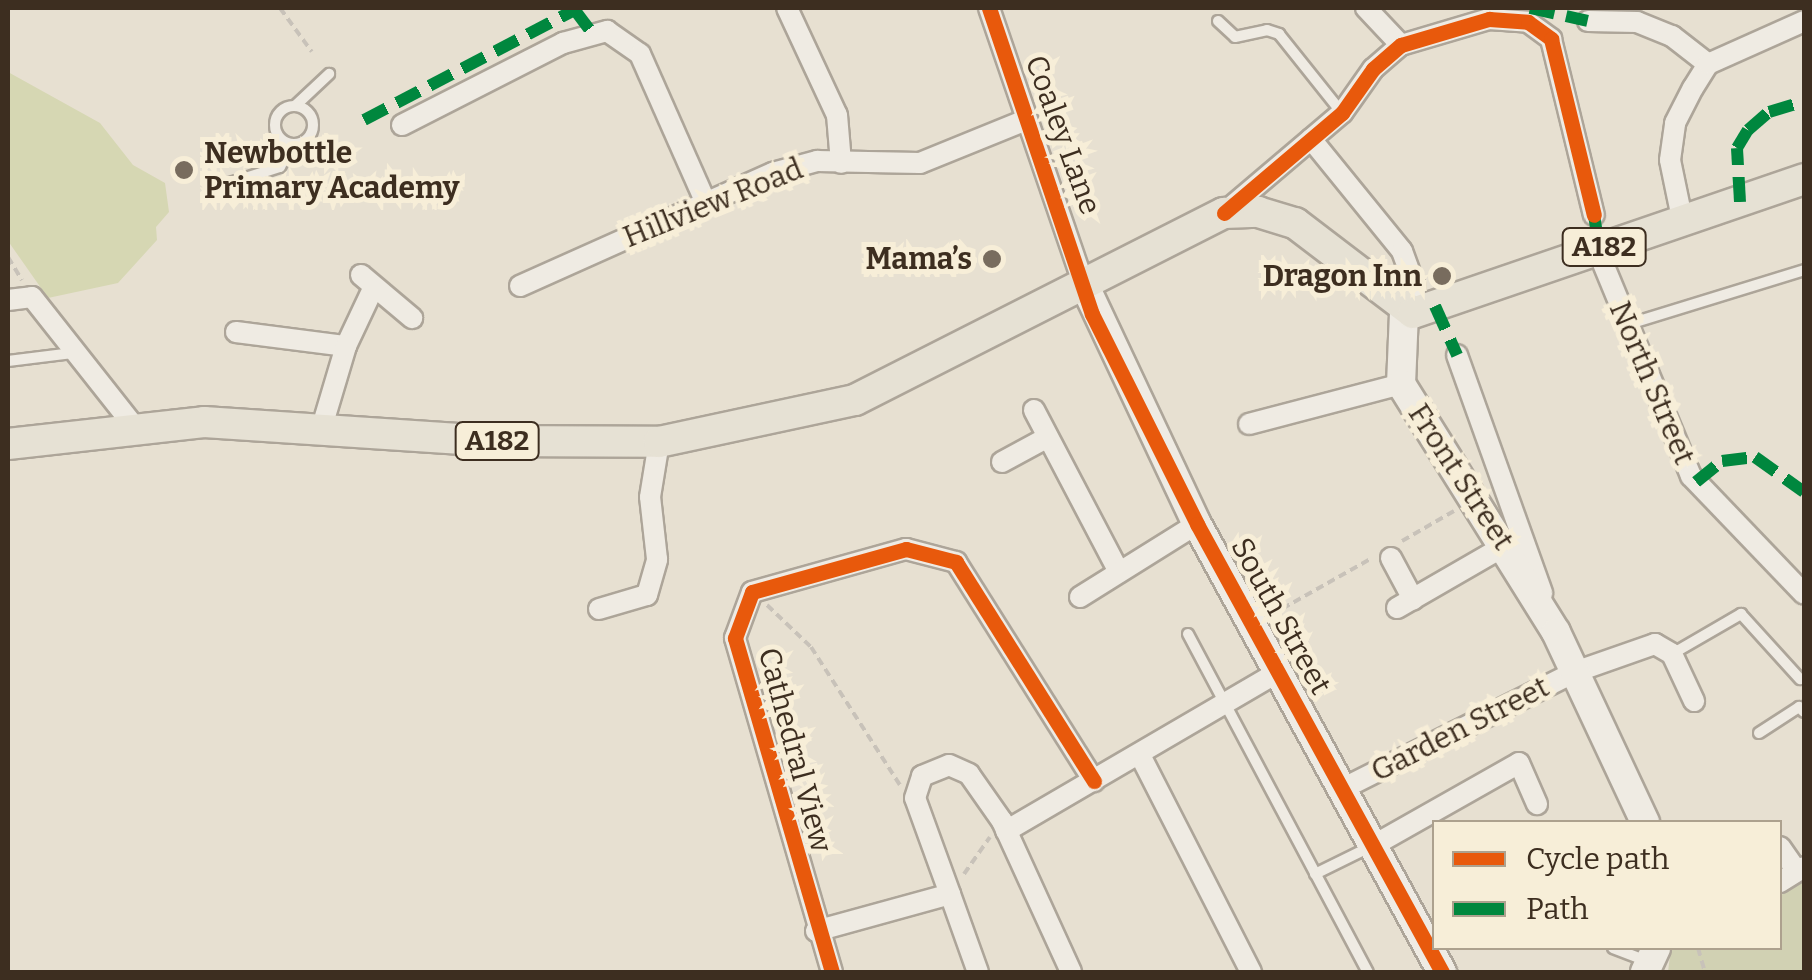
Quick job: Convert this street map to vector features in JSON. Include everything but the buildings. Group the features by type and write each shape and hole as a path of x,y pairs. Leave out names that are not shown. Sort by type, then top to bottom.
{"main road":[{"name":"A182","path":"1409,313 1804,179"},
{"path":"1224,213 1258,212 1295,223 1409,313"},
{"name":"A182","path":"8,444 133,425 204,422 659,442 856,400 1224,213"}],"street":[{"path":"788,8 837,115 841,163"},
{"name":"Coaley Lane","path":"990,8 1083,282"},
{"path":"1366,8 1401,45"},
{"path":"1224,213 1347,107 1374,69 1401,45 1489,18 1528,22 1551,39 1594,215"},
{"path":"1588,21 1637,22 1672,36 1708,64"},
{"path":"1683,222 1672,190 1675,122 1708,64 1804,21"},
{"path":"402,125 562,43 607,31 640,54 705,201"},
{"name":"Hillview Road","path":"520,286 705,201 817,161 920,163 1026,120"},
{"path":"1311,139 1402,250 1415,287 1409,313"},
{"name":"North Street","path":"1597,249 1691,476 1804,594"},
{"name":"South Street","path":"1083,282 1197,524 1346,787 1442,972"},
{"path":"321,430 367,283 399,303 412,318"},
{"path":"8,300 32,297 133,425"},
{"name":"Front Street","path":"1409,313 1401,384 1478,498 1556,632 1644,820"},
{"path":"236,332 346,346"},
{"name":"Front Street","path":"1457,354 1556,632"},
{"path":"1248,424 1401,384"},
{"path":"1034,410 1119,572"},
{"path":"1002,462 1048,437"},
{"path":"599,609 648,595 657,559 650,497 659,442"},
{"path":"1080,597 1197,524"},
{"path":"1386,554 1405,604 1506,545"},
{"path":"752,592 906,549 956,562 1094,781"},
{"name":"Cathedral View","path":"752,592 735,638 816,931 832,972"},
{"name":"Garden Street","path":"1346,787 1575,672 1654,644 1672,654"},
{"path":"1672,654 1694,700"},
{"path":"1004,826 1094,781 1280,671"},
{"path":"1140,755 1251,972"},
{"path":"1376,844 1519,763 1537,804"},
{"path":"978,972 915,798 922,776 948,765 969,774 1004,826 1071,972"},
{"path":"816,931 950,894"}],"lane":[{"path":"1218,21 1235,38 1267,30 1279,34 1347,107"},
{"path":"295,106 309,113 313,128 305,141 292,144 279,137 275,123 282,110 295,106 329,74"},
{"path":"211,189 280,167 292,144"},
{"path":"1626,325 1804,270"},
{"path":"8,361 74,352"},
{"path":"1672,654 1741,614 1800,679"},
{"path":"1188,634 1368,972"},
{"path":"1759,733 1799,707 1804,712"},
{"path":"1315,874 1376,844"},
{"path":"1618,950 1650,961"}],"path":[{"path":"280,8 312,52"},
{"path":"8,257 32,297"},
{"path":"1254,624 1386,554 1478,498"},
{"path":"752,592 811,647 898,784 915,798"},
{"path":"950,894 1004,826"}],"green space":[{"path":"8,72 100,123 133,165 165,183 169,212 156,227 157,240 118,283 48,298 8,241"},
{"path":"1802,880 1804,972 1668,972 1671,950 1782,950 1782,895"}],"marked path":[{"path":"364,120 578,8"},
{"path":"1530,8 1588,21"},
{"path":"574,9 593,34"},
{"path":"1740,202 1737,148 1748,130 1769,112 1804,101"},
{"path":"1594,215 1599,248"},
{"path":"1435,306 1457,355"},
{"path":"1696,482 1722,461 1755,457 1804,492"}],"cycle path":[{"path":"989,8 1092,314 1197,524 1442,972"},
{"path":"1224,213 1342,113 1373,69 1401,45 1489,19 1528,22 1551,39 1594,215"},
{"path":"832,972 735,638 752,592 906,549 956,562 1094,781"}],"place":[{"name":"Newbottle Primary Academy","path":"184,170"},
{"name":"Mama’s","path":"992,259"},
{"name":"Dragon Inn","path":"1442,276"}]}
